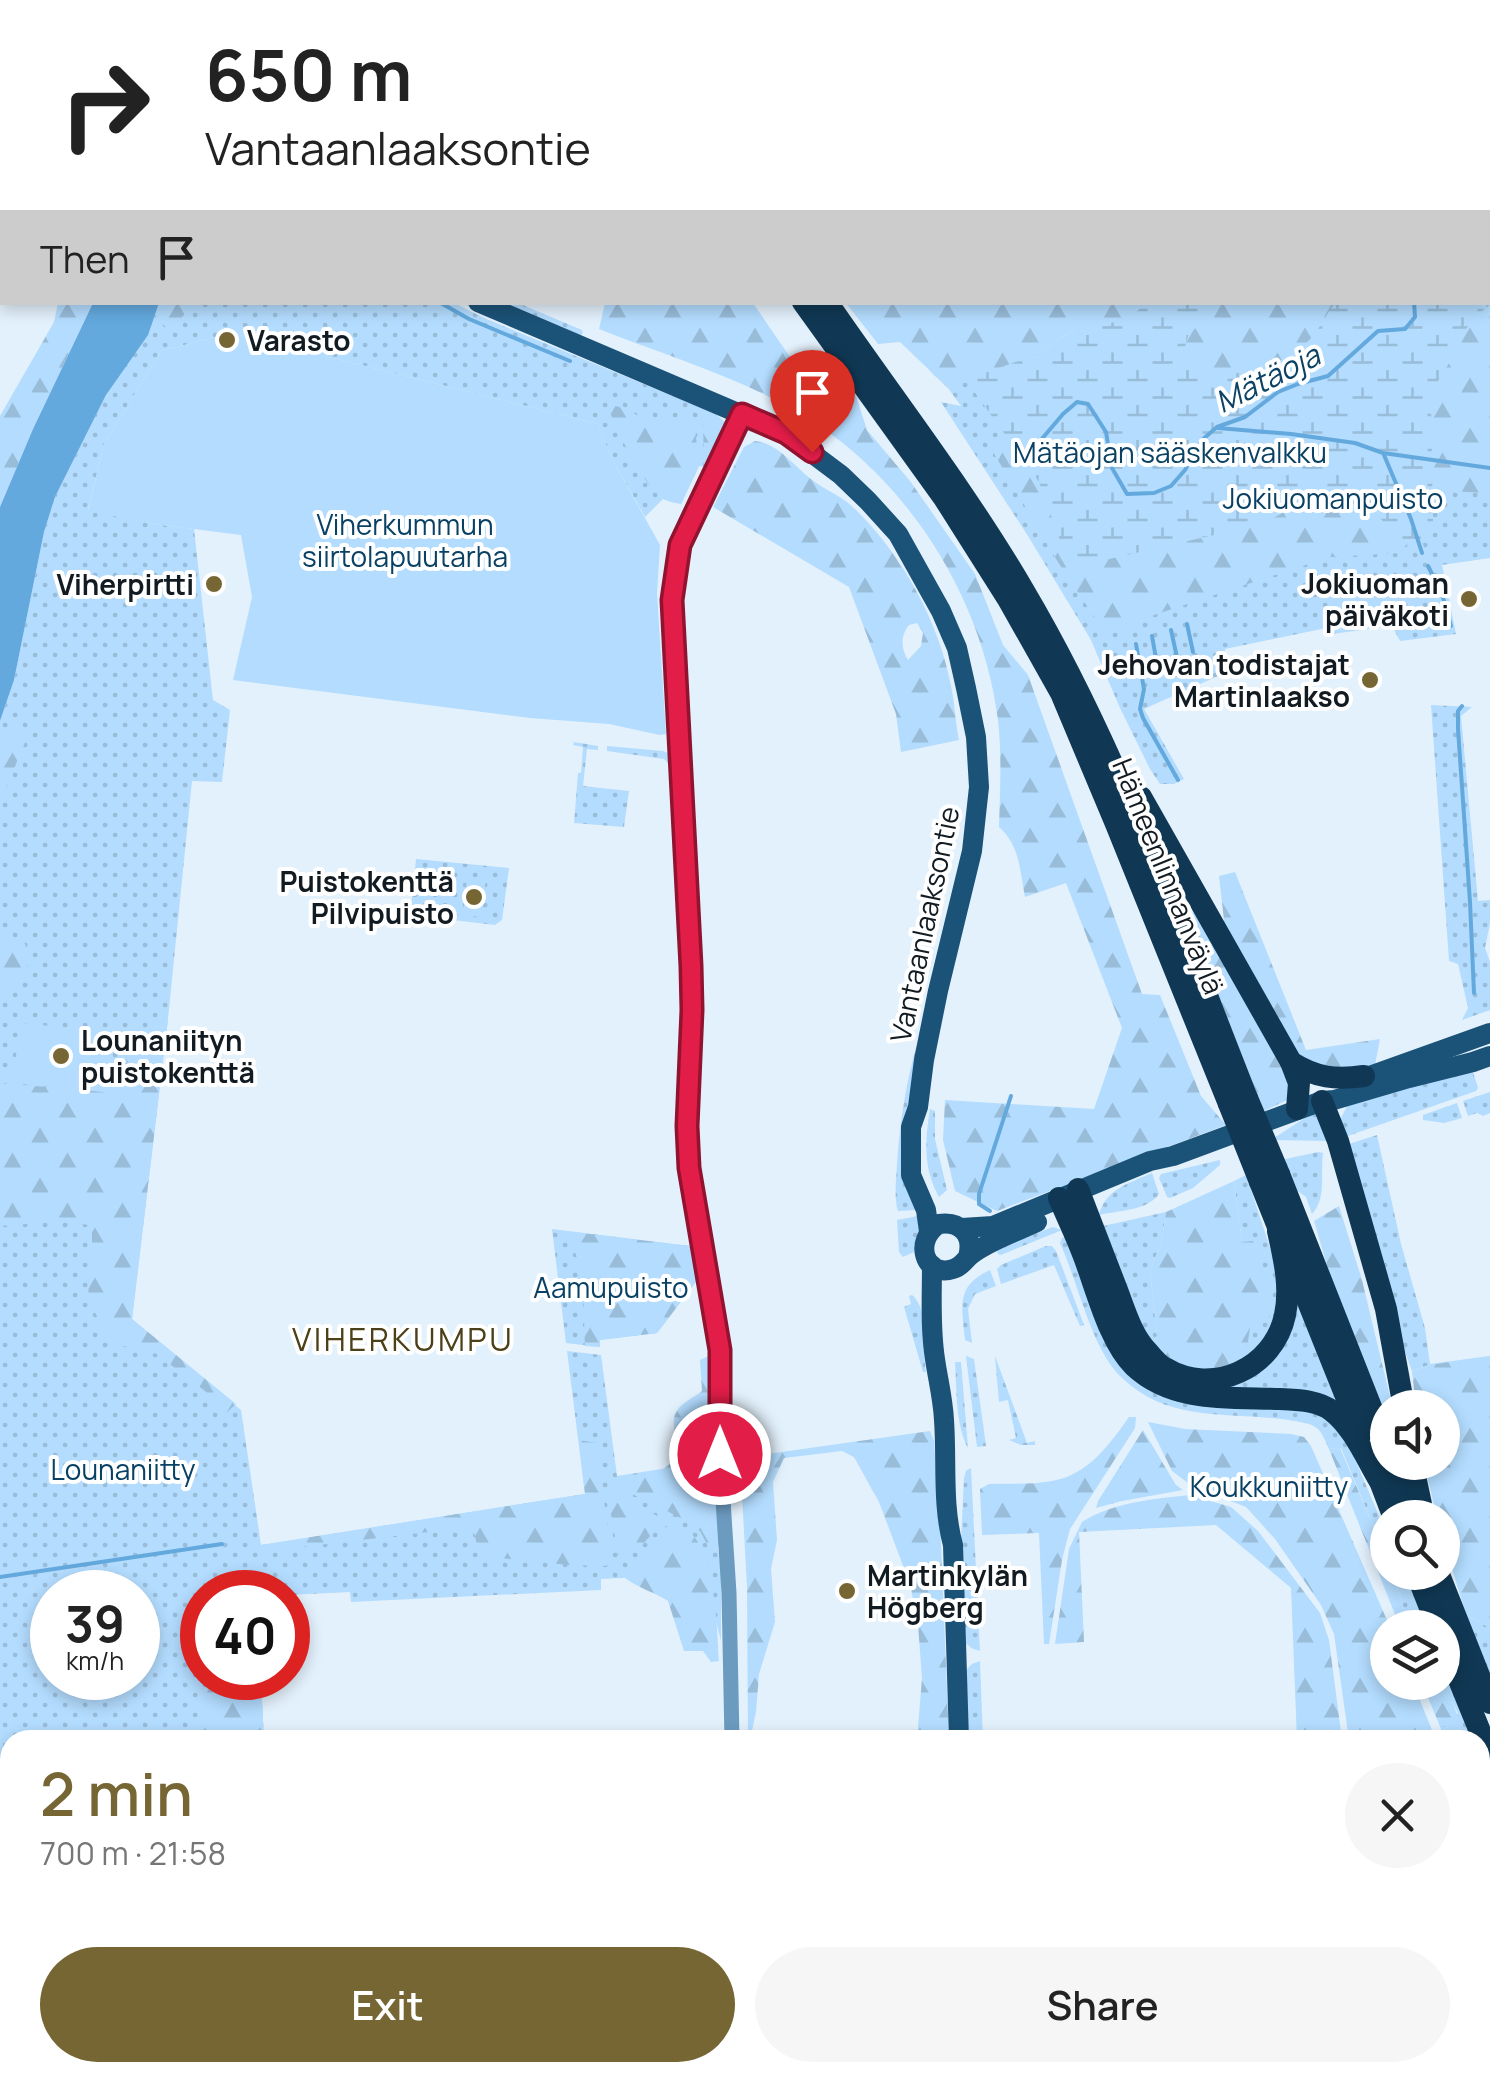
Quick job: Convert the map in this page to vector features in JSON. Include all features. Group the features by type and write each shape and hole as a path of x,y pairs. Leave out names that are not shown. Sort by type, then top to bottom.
{"highway":[{"name":"Hämeenlinnanväylä","path":"805,305 944,498 1061,693 1370,1409"},
{"name":"Hämeenlinnanväylä","path":"829,305 960,489 1024,590 1074,682 1135,815 1238,1101"},
{"path":"1074,682 1292,1062 1299,1082 1298,1109"},
{"path":"1292,1062 1324,1078 1364,1076"},
{"path":"1322,1101 1340,1145 1386,1310 1401,1390"},
{"name":"Hämeenlinnanväylä","path":"1269,1178 1278,1230 1370,1435"},
{"path":"1071,1200 1143,1348 1164,1368 1186,1377 1230,1376 1265,1356 1278,1339 1288,1295 1278,1230"},
{"path":"1071,1200 1110,1324 1131,1363 1158,1383 1177,1391 1308,1401 1328,1408 1370,1454"},
{"path":"1445,1590 1490,1703"},
{"path":"1460,1682 1479,1730"}],"main road":[{"name":"Vantaanlaaksontie","path":"485,305 786,433 841,476 898,534 942,611 957,648 976,738 978,787 972,851 938,991 918,1106 923,1172 929,1189 957,1226"},
{"path":"1322,1101 1328,1092 1364,1076 1490,1033"},
{"path":"951,1264 923,1249 929,1231 939,1224 992,1226 1071,1200 1152,1168 1164,1159 1298,1109 1490,1056"},
{"name":"Vantaanlaaksontie","path":"918,1106 910,1127 911,1175 926,1210 929,1231"},
{"path":"951,1264 1071,1200"},
{"path":"957,1226 970,1242 951,1264 930,1310 934,1358 943,1396 959,1730"}],"street":[{"path":"732,1730 729,1593 720,1454 720,1350 688,1154 692,1010 672,600 680,545 742,414"}],"green space":[{"path":"58,305 92,305 0,507 0,416 54,322"},
{"name":"Lounaniitty","path":"158,305 458,305 714,413 725,422 707,467 699,466 681,504 663,499 645,517 611,457 598,424 232,333 161,351 104,444 88,510 194,529 213,700 230,710 222,782 192,781 132,1319 241,1410 261,1545 585,1494 567,1351 601,1355 617,1476 706,1462 721,1569 721,1641 704,1574 601,1579 601,1590 351,1602 350,1592 310,1594 310,1570 180,1570 180,1700 262,1700 264,1730 0,1730 0,721 14,680 44,532 55,497 106,395"},
{"path":"158,305 195,305 168,330 155,315"},
{"path":"500,305 523,305 582,330 579,337"},
{"path":"605,305 754,305 805,379 838,372 856,396 867,430 910,481 975,574 1003,645 1028,675 1142,994 1160,995 1201,1096 1226,1125 997,1211 955,1191 943,1140 945,1100 1094,1109 1122,1028 1066,883 1025,897 1015,850 999,827 998,720 974,626 955,582 901,500 830,433 766,395 599,329"},
{"name":"Jokiuomanpuisto","path":"848,305 1490,305 1490,494 1455,491 1378,514 1406,545 1401,553 1330,557 1145,618 1107,636 989,445 1038,424 1075,329 1037,354 948,388 900,342 878,344"},
{"name":"Mätäojan sääskenvalkku","path":"1144,305 1213,305 1188,336 1182,358 1212,373 1230,374 1268,365 1286,357 1313,336 1334,305 1490,305 1466,328 1431,402 1433,527 1420,535 1426,553 1419,554 1413,543 1406,545 1377,515 1308,504 1262,524 1070,568 1039,482 966,380 1037,354 1075,329 1127,320"},
{"name":"Jokiuomanpuisto","path":"1460,305 1490,305 1490,558 1442,565 1456,634 1400,641 1392,626 1332,634 1331,627 1225,649 1227,672 1144,709 1184,779 1160,784 1120,708 1091,640 941,402 961,406 929,370 943,361"},
{"name":"Viherkummun siirtolapuutarha","path":"232,333 598,424 611,457 660,545 657,593 666,734 233,680 252,597 241,535 88,511 104,444 161,351"},
{"path":"610,405 655,420 694,418 699,466 681,504 665,500 648,484 625,444"},
{"path":"714,413 725,426 724,439 704,467 703,418"},
{"path":"755,441 778,450 811,479 851,505 889,547 938,638 951,686 959,740 901,752 896,714 849,587 713,507 744,447","holes":["917,623 923,633 921,646 908,660 902,642 906,629"]},
{"path":"1431,705 1472,707 1461,716 1478,901 1490,900 1485,948 1490,962 1490,1010 1462,1020 1468,1008 1458,964 1449,961"},
{"path":"0,730 22,730 26,740 0,802"},
{"path":"574,742 598,746 598,750 587,749 583,786 629,791 624,827 574,823 583,747 573,745"},
{"path":"607,746 673,755 676,812 672,812 671,766 664,759 607,751"},
{"path":"416,859 509,868 502,920 495,925 410,915"},
{"path":"1235,872 1306,1050 1380,1039 1375,1065 1333,1072 1297,1057 1226,938 1219,876"},
{"name":"Puistokenttä Pilvipuisto","path":"467,878 486,879 481,917 463,915"},
{"path":"1197,912 1291,1085 1287,1100 1264,1111 1194,937 1192,913"},
{"path":"0,940 24,942 28,956 26,970 15,990 10,996 0,997"},
{"path":"168,1019 132,1319 236,1404 224,1415 223,1405 157,1354 115,1344 105,1334 88,1297 92,1232 88,1225 66,1221 0,1226 0,1083 105,1092 121,1085 130,1070 124,1053 128,1044 159,1039 162,1023"},
{"name":"Lounaniityn puistokenttä","path":"23,1023 107,1032 105,1092 10,1083"},
{"path":"923,1024 916,1210 898,1211 900,1129"},
{"path":"1472,1069 1476,1091 1342,1138 1341,1118 1347,1106"},
{"path":"1490,1092 1490,1113 1468,1116 1463,1101"},
{"path":"1457,1103 1462,1118 1444,1123 1423,1120 1423,1115"},
{"path":"930,1109 935,1111 935,1139 947,1190 939,1197 930,1176 927,1154"},
{"path":"1318,1112 1330,1141 1271,1140"},
{"path":"1377,1135 1401,1244 1425,1328 1430,1364 1490,1356 1459,1390 1437,1390 1429,1365 1412,1371 1346,1145"},
{"path":"1323,1153 1321,1193 1312,1214 1306,1197 1295,1189 1281,1160"},
{"path":"1220,1160 1220,1165 1193,1188 1167,1197 1161,1174"},
{"path":"1152,1173 1159,1194 1154,1200 1140,1207 1099,1215 1113,1193"},
{"path":"1246,1175 1280,1278 1281,1300 1269,1341 1246,1356 1242,1242 1234,1181"},
{"path":"1234,1181 1242,1242 1253,1241 1268,1279 1270,1321 1250,1327 1246,1356 1220,1373 1183,1370 1150,1346 1157,1336 1150,1270 1161,1244 1166,1212"},
{"path":"1339,1206 1362,1280 1388,1390 1376,1390 1334,1289 1314,1221"},
{"path":"1166,1212 1161,1244 1150,1270 1157,1336 1150,1346 1103,1226"},
{"path":"924,1215 914,1252 903,1257 899,1252 897,1220"},
{"path":"1053,1227 1062,1230 998,1254 996,1249"},
{"name":"Aamupuisto","path":"552,1229 690,1246 699,1278 657,1333 600,1340 600,1347 566,1343"},
{"name":"Aamupuisto","path":"564,1231 690,1246 699,1278 657,1333 600,1340 600,1347 585,1346 580,1271"},
{"path":"1068,1236 1139,1377 1309,1408 1344,1433 1372,1500 1370,1518 1341,1448 1329,1449 1315,1427 1289,1420 1179,1409 1140,1392 1121,1377 1101,1349 1086,1314 1060,1243"},
{"path":"1046,1246 1056,1251 1084,1325 1080,1326 1054,1265 1001,1284 997,1269 1001,1265"},
{"path":"990,1270 996,1286 975,1294 968,1309 972,1343 965,1340 963,1298 971,1283"},
{"path":"912,1295 923,1320 926,1372 904,1307 911,1304"},
{"path":"1299,1304 1335,1399 1172,1385 1138,1348 1237,1380"},
{"path":"711,1355 721,1546 708,1546 700,1531 614,1480 668,1466 676,1449 675,1413 702,1391 700,1360"},
{"path":"966,1356 974,1359 986,1446 977,1447"},
{"path":"995,1356 1027,1443 1035,1441 1035,1445 1009,1440 1016,1438 1008,1400 999,1402"},
{"path":"1490,1356 1490,1628 1466,1615 1459,1590 1460,1500 1433,1500 1428,1480 1460,1480 1460,1390 1414,1390 1412,1371"},
{"path":"955,1362 961,1362 968,1448 959,1417"},
{"path":"1129,1417 1136,1417 1135,1428 1070,1529 1049,1644 1044,1644 1039,1533 982,1535 980,1489 989,1484 1065,1478 1106,1448"},
{"name":"Koukkuniitty","path":"1148,1422 1185,1429 1304,1437 1370,1581 1370,1590 1374,1590 1383,1610 1370,1610 1370,1700 1420,1700 1432,1730 1348,1730 1334,1634 1321,1605 1275,1539 1246,1507 1192,1486 1172,1471"},
{"path":"1143,1430 1176,1485 1183,1490 1096,1508 1098,1501"},
{"path":"930,1431 934,1441 941,1545 949,1730 918,1730 922,1678 910,1584 879,1502 854,1457 842,1451 784,1458 773,1482 777,1540 771,1569 775,1622 759,1674 752,1730 748,1730 747,1587 740,1458"},
{"path":"579,1440 597,1443 611,1557 605,1566 480,1556 473,1529 276,1550 266,1550 261,1545 585,1494"},
{"path":"1340,1448 1370,1518 1370,1552 1329,1449"},
{"path":"971,1468 980,1651 966,1643 960,1563 964,1478"},
{"path":"609,1491 671,1524 655,1532 635,1552 618,1555"},
{"path":"1190,1495 1231,1507 1258,1531 1320,1613 1329,1640 1341,1730 1297,1730 1291,1588 1216,1525 1079,1532 1084,1642 1055,1644 1069,1549 1082,1522 1120,1506"},
{"path":"678,1528 691,1533 707,1563 719,1661 711,1662 703,1651 684,1651 668,1601 625,1578 624,1570"},
{"path":"1385,1590 1398,1590 1404,1610 1393,1610"},
{"path":"1398,1590 1413,1590 1421,1610 1404,1610"},
{"path":"1466,1615 1490,1628 1490,1676"},
{"path":"980,1661 983,1730 967,1730 966,1670"},
{"path":"203,1700 262,1700 264,1730 204,1730"},
{"path":"1429,1700 1451,1700 1459,1726 1448,1728 1439,1724"},
{"path":"1451,1700 1458,1700 1470,1730 1441,1730 1439,1724 1448,1728 1458,1713"}],"shaded area":[{"path":"92,305 158,305 148,335 106,395 55,497 44,532 14,680 0,721 0,507"}],"waterway":[{"path":"444,305 570,361"},
{"name":"Mätäoja","path":"1035,447 1077,402 1088,404 1106,432 1112,468 1127,494 1154,493 1171,486 1202,440 1217,427 1245,417 1278,392 1328,376 1378,331 1405,329 1415,317 1414,305"},
{"path":"1218,428 1355,443 1383,453 1490,468"},
{"path":"1384,455 1422,553"},
{"path":"1428,566 1442,594 1451,626"},
{"path":"1187,624 1193,652"},
{"path":"1171,630 1178,662"},
{"path":"1152,636 1157,664"},
{"path":"1136,644 1144,689 1140,709 1178,780"},
{"path":"1462,706 1458,711 1458,729 1474,993"},
{"path":"990,1211 979,1204 979,1194 1011,1096"},
{"path":"0,1577 222,1544"}],"place":[{"name":"Varasto","path":"227,340"},
{"name":"Viherpirtti","path":"214,584"},
{"name":"Jokiuoman päiväkoti","path":"1469,599"},
{"name":"Jehovan todistajat Martinlaakso","path":"1370,680"},
{"name":"Puistokenttä Pilvipuisto","path":"474,897"},
{"name":"Lounaniityn puistokenttä","path":"61,1056"},
{"name":"Martinkylän Högberg","path":"847,1591"}],"district":[{"name":"VIHERKUMPU","path":"403,1339"}],"route":[{"path":"720,1454 720,1350 689,1168 691,966 674,578 680,545 742,414 786,433 812,452"}]}
